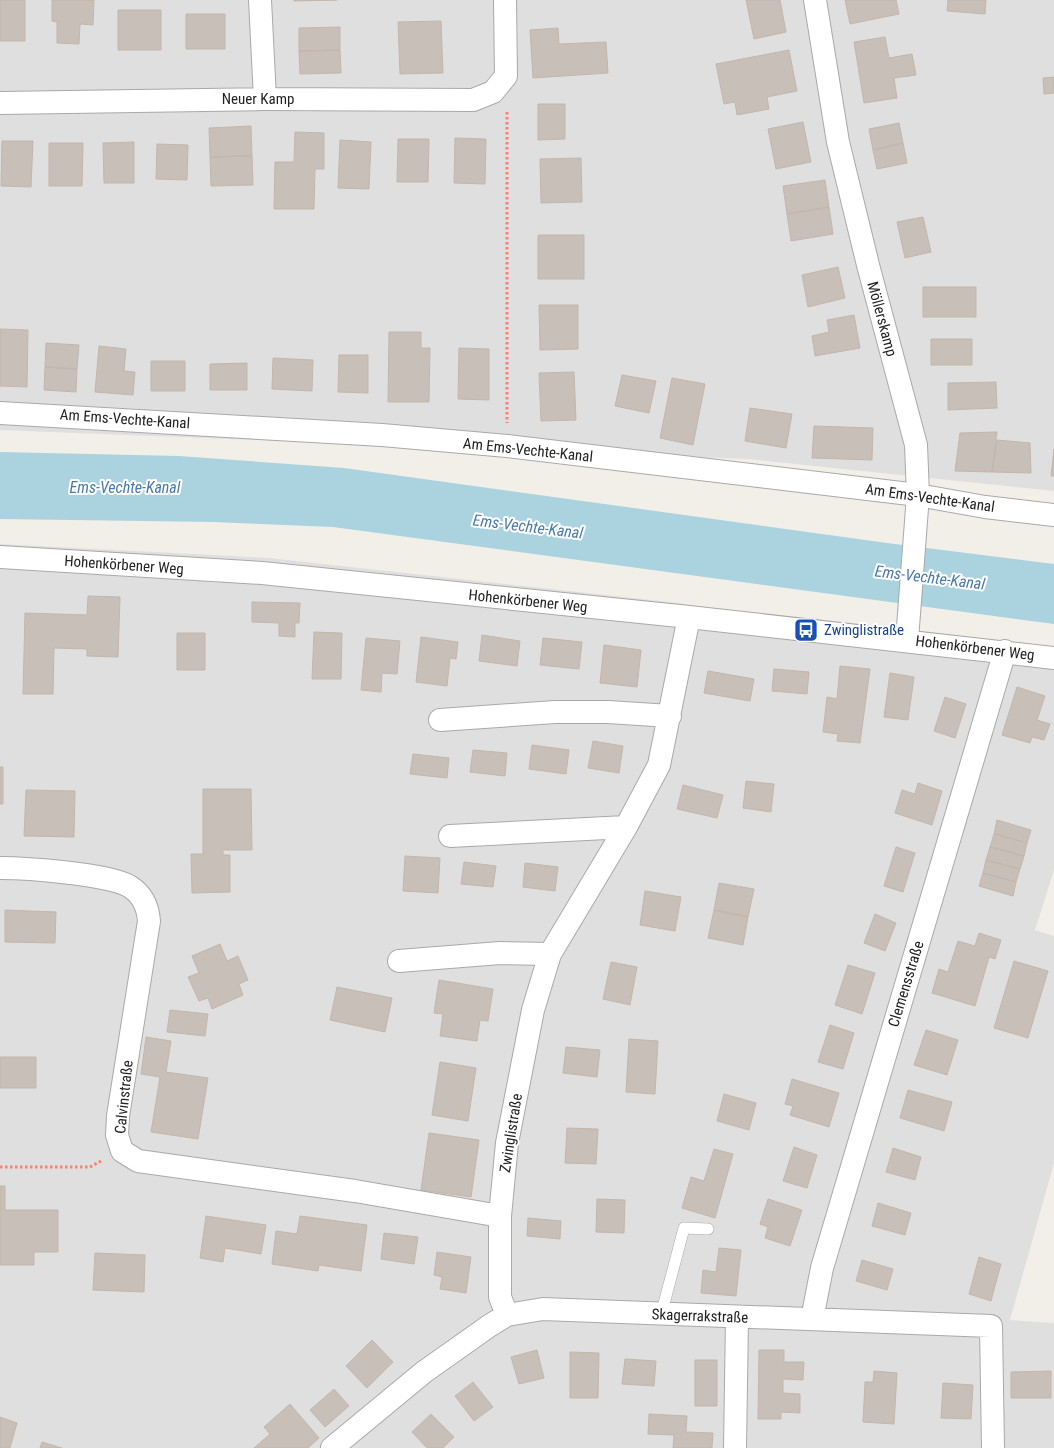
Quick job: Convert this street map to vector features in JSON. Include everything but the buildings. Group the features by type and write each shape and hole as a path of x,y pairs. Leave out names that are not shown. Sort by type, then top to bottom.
{"street":[{"path":"260,0 264,99"},
{"path":"505,0 506,76"},
{"name":"Möllerskamp","path":"815,0 838,142 868,265 916,445 918,495 907,640"},
{"name":"Neuer Kamp","path":"0,103 264,99 474,100 493,92 506,76"},
{"name":"Am Ems-Vechte-Kanal","path":"0,413 382,436 507,446 918,495 985,507 1054,515"},
{"name":"Hohenkörbener Weg","path":"0,557 262,573 907,640 1054,658"},
{"name":"Zwinglistraße","path":"507,1315 500,1297 500,1216 507,1143 533,1010 550,954 626,827 659,765 689,617"},
{"name":"Clemensstraße","path":"812,1319 822,1268 1005,651"},
{"path":"440,720 555,712 608,712 670,716"},
{"path":"450,836 626,827"},
{"name":"Calvinstraße","path":"0,868 29,868 108,880 129,886 148,908 149,921 118,1116 117,1135 122,1151 138,1161 355,1191 500,1216"},
{"path":"399,962 500,953 550,954"},
{"name":"Skagerrakstraße","path":"332,1448 424,1372 507,1315 543,1310 991,1326 993,1448"},
{"path":"735,1448 737,1318"}],"lane":[{"path":"662,1315 684,1228 708,1229"}],"path":[{"path":"506,76 507,446"},
{"path":"0,1167 90,1167 122,1151"}],"shaded area":[{"path":"0,0 1054,0 1054,491 747,459 0,430"},
{"path":"0,544 269,558 678,603 1054,666 1054,870 1035,930 1054,936 1054,1163 1010,1320 1054,1323 1054,1448 0,1448"}],"water":[{"name":"Ems-Vechte-Kanal","path":"0,452 179,456 344,468 887,543 1054,564 1054,624 333,527 213,522 0,519"}],"place":[{"name":"Zwinglistraße","path":"806,630"}]}
